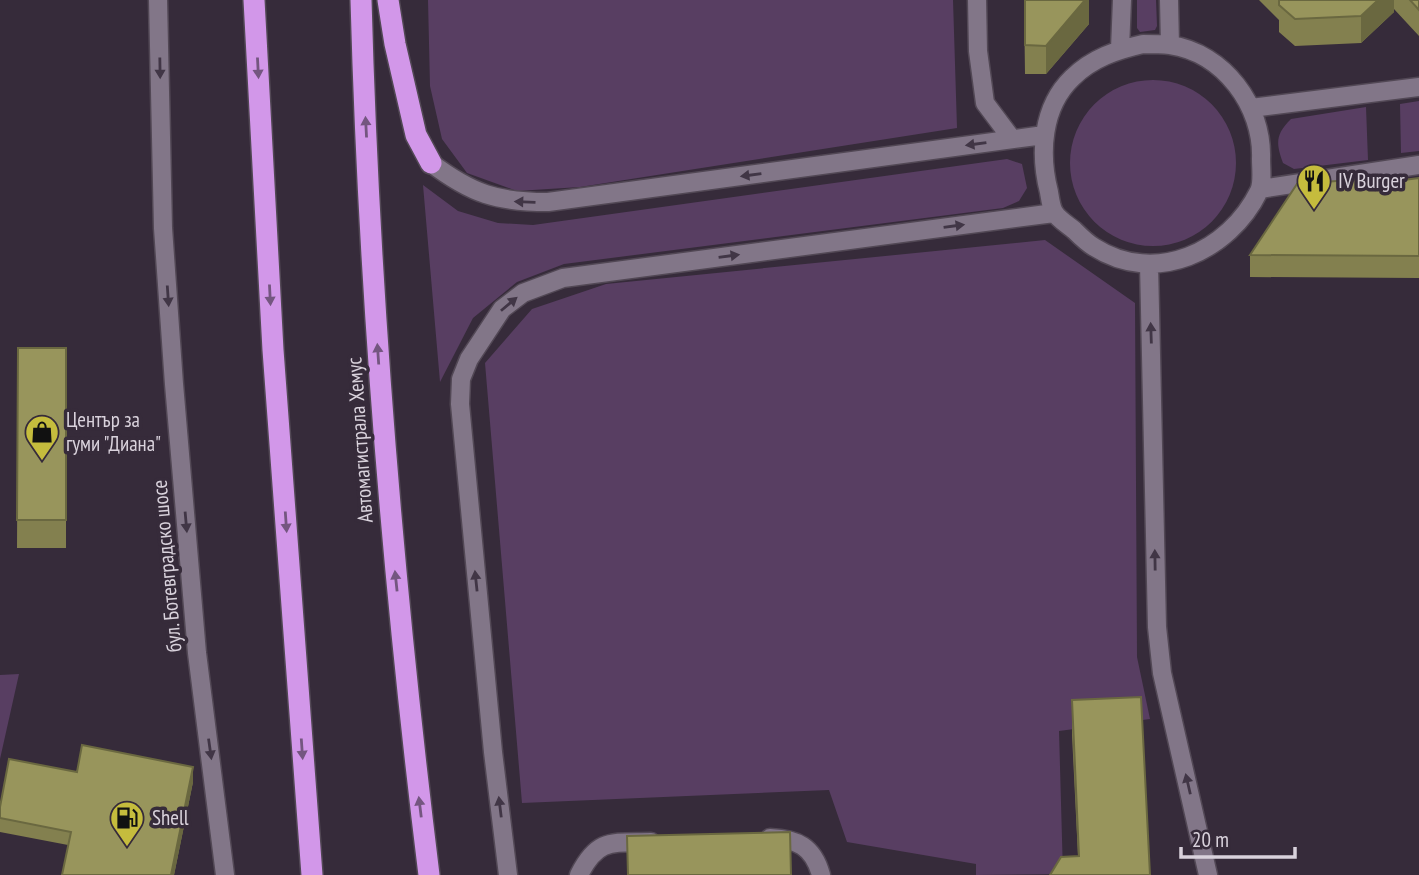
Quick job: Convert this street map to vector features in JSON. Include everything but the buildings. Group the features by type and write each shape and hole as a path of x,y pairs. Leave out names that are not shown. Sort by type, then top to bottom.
{"highway":[{"path":"254,0 273,350 312,875"},
{"name":"Автомагистрала Хемус","path":"361,0 375,323 392,546 429,875"},
{"path":"388,0 394,44 416,135 431,163"}],"street":[{"name":"бул. Ботевградско шосе","path":"158,0 163,228 176,398 197,653 225,875"},
{"path":"977,0 978,51 985,103 1012,139"},
{"path":"1120,49 1122,0"},
{"path":"1169,0 1170,45"},
{"path":"1143,44 1170,45 1213,62 1232,79 1251,108 1258,125 1261,151 1260,188 1226,235 1202,252 1175,261 1149,264 1124,260 1095,248 1054,213 1043,169 1044,135 1054,104 1071,79 1095,60 1120,49 1143,44"},
{"path":"1251,108 1419,87"},
{"path":"431,163 457,182 484,195 517,202 548,202 1044,135"},
{"path":"1260,188 1419,165"},
{"path":"508,875 482,641 460,404 461,379 469,359 502,309 523,293 563,278 1054,213"},
{"path":"1149,264 1157,627 1162,673 1208,875"},
{"path":"754,838 787,839 803,845 813,857 821,875"},
{"path":"579,875 592,852 604,845 671,841"}],"shaded area":[{"path":"428,0 953,0 957,128 580,187 517,191 467,173 442,139 430,86"},
{"path":"1137,0 1156,0 1155,30 1140,32 1137,28"},
{"path":"1153,80 1185,86 1212,104 1230,131 1236,163 1230,195 1212,222 1185,240 1153,246 1121,240 1094,222 1076,195 1070,163 1076,131 1094,104 1121,86"},
{"path":"1419,101 1419,151 1401,153 1400,104"},
{"path":"1366,107 1368,160 1294,169 1283,163 1278,140 1291,119"},
{"path":"1007,159 1022,164 1027,188 1019,201 1003,208 564,264 517,282 473,318 440,382 423,185 458,211 498,223 533,225"},
{"path":"1045,240 1135,303 1137,657 1150,719 1059,731 1063,874 976,875 976,864 847,842 829,790 522,803 485,363 532,309 606,284"},
{"path":"19,674 0,759 0,675"}],"place":[{"name":"IV Burger","path":"1314,211"},
{"name":"Център за гуми \"Диана\"","path":"42,462"},
{"name":"Shell","path":"127,848"}]}
